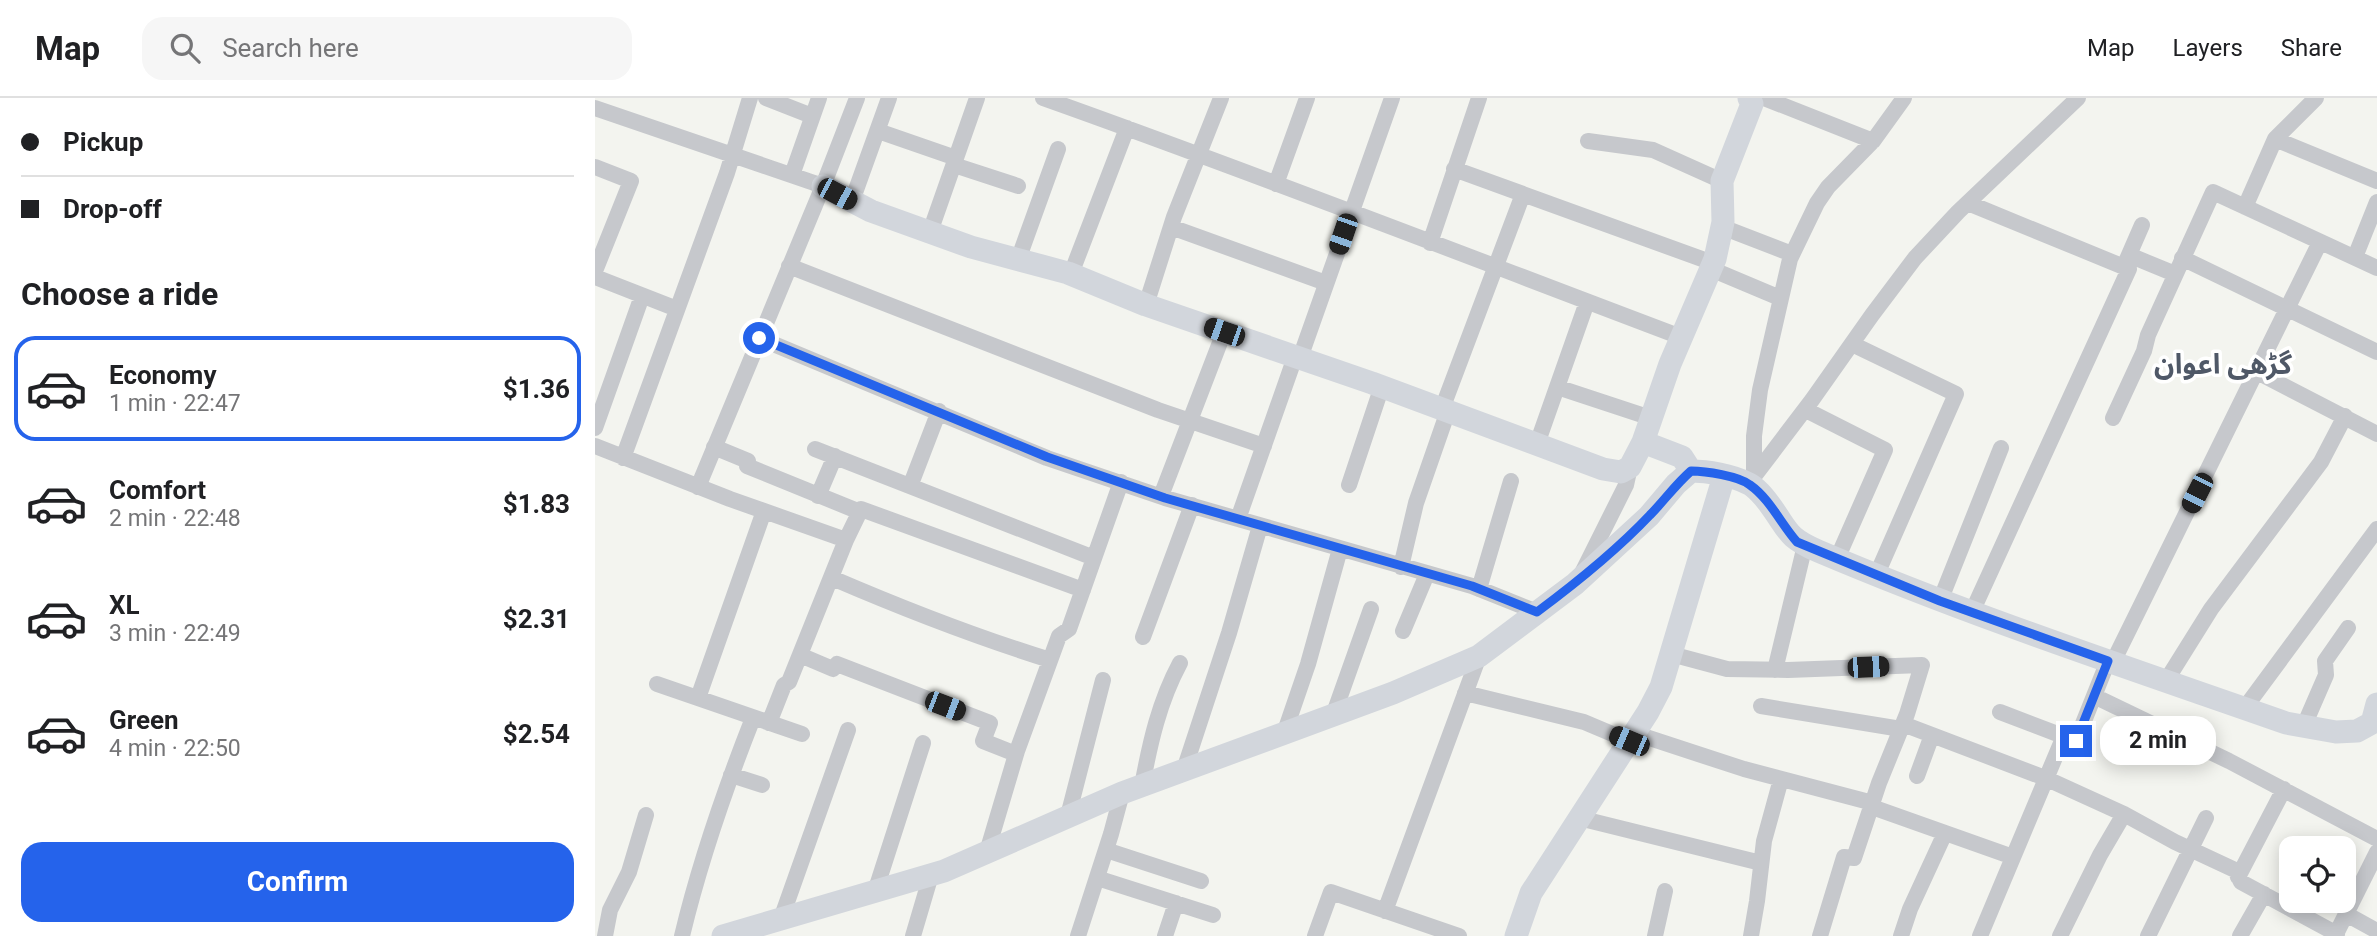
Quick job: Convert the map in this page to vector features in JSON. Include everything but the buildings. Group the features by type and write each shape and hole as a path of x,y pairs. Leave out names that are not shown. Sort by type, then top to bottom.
{"street":[{"path":"598,98 595,106 823,186 871,211 971,247 1071,274 1146,305 1382,386 1614,472 1630,467"},
{"path":"766,98 813,116"},
{"path":"792,175 819,98"},
{"path":"698,487 857,98"},
{"path":"852,201 889,98"},
{"path":"930,232 977,98"},
{"path":"1043,98 1199,153 1681,337"},
{"path":"1146,305 1171,227 1221,98"},
{"path":"1276,184 1307,98"},
{"path":"1238,519 1392,98"},
{"path":"1430,243 1479,98"},
{"path":"1577,581 1626,485 1630,467 1643,442 1681,337 1712,266 1723,227 1722,181 1752,104 1749,98"},
{"path":"1764,98 1873,141"},
{"path":"1904,98 1873,141 1828,187 1817,203 1792,254 1760,390 1752,480 1781,523 1797,542 1940,601 2244,709 2303,728 2336,732 2357,732 2375,717"},
{"path":"1752,480 1915,258 1968,203 2078,98"},
{"path":"2245,207 2275,139 2316,98"},
{"path":"623,458 727,173 745,99"},
{"path":"1071,274 1127,128"},
{"path":"878,131 1018,186"},
{"path":"2275,139 2377,181"},
{"path":"1588,141 1653,150 1722,181"},
{"path":"1018,260 1059,149"},
{"path":"595,167 631,181 595,271"},
{"path":"1454,169 1712,266 1780,298"},
{"path":"2113,418 2213,192 2377,268"},
{"path":"1401,567 1416,503 1445,410 1524,194"},
{"path":"2355,257 2377,202"},
{"path":"1968,203 2127,261 2175,275"},
{"path":"1972,612 2052,434 2108,319 2129,269 2127,261 2141,225"},
{"path":"1171,227 1326,283"},
{"path":"1723,227 1792,254"},
{"path":"2000,712 2076,741 2094,696 2320,242"},
{"path":"2182,258 2377,352"},
{"path":"789,266 1189,421 1264,446"},
{"path":"595,277 677,309"},
{"path":"595,428 642,296"},
{"path":"1537,444 1587,302"},
{"path":"1161,496 1224,332"},
{"path":"759,338 1047,457 1161,496 1479,589 1537,612"},
{"path":"1851,344 1956,394 1877,574"},
{"path":"2257,372 2377,434"},
{"path":"1349,485 1382,386"},
{"path":"1557,387 1651,418"},
{"path":"1805,410 1885,450 1837,559"},
{"path":"911,484 939,411"},
{"path":"2166,681 2211,609 2321,461 2345,416"},
{"path":"1643,442 1682,457 1691,471"},
{"path":"595,446 698,487 846,540"},
{"path":"714,447 748,461 747,466 860,512"},
{"path":"815,449 911,484 1094,558"},
{"path":"1940,601 2001,449"},
{"path":"818,496 835,456"},
{"path":"724,936 931,875 1132,789 1393,694 1479,656 1577,581 1649,516 1675,484 1691,471 1752,480"},
{"path":"1516,936 1531,893 1632,737 1661,687 1724,476"},
{"path":"1479,589 1511,481"},
{"path":"987,852 1016,754 1050,660 1059,636 1069,629 1121,482"},
{"path":"1143,637 1192,505"},
{"path":"682,936 694,888 731,775 761,720 784,685 789,682 861,509 1083,590"},
{"path":"698,698 764,511"},
{"path":"1184,770 1229,633 1260,526"},
{"path":"2244,709 2377,529"},
{"path":"1775,670 1805,545"},
{"path":"1284,734 1308,664 1340,549"},
{"path":"1403,631 1427,574"},
{"path":"832,578 903,609 1050,660"},
{"path":"1333,716 1371,610"},
{"path":"2303,728 2326,675 2325,661 2348,628"},
{"path":"1671,654 1727,669 1922,665 1854,858 1844,857 1820,936"},
{"path":"800,655 833,669 837,664 990,723 983,741 1016,754"},
{"path":"1385,911 1479,656"},
{"path":"1078,936 1106,850 1132,789 1167,688 1180,663"},
{"path":"1068,816 1103,680"},
{"path":"657,684 802,734"},
{"path":"1465,693 1584,722 1872,805 2013,856"},
{"path":"2094,696 2284,789 2377,839"},
{"path":"1761,706 1902,726 2045,778 2235,870 2241,882 2336,935 2377,852"},
{"path":"781,919 848,730"},
{"path":"1917,776 1931,735"},
{"path":"1980,936 2064,736"},
{"path":"875,892 923,743"},
{"path":"731,775 761,785"},
{"path":"1751,936 1761,863 1781,779"},
{"path":"2238,877 2284,789"},
{"path":"2060,936 2100,855 2124,814"},
{"path":"605,936 610,910 629,872 646,815"},
{"path":"1579,818 1761,863"},
{"path":"2148,936 2206,818"},
{"path":"1901,936 1910,909 1945,833"},
{"path":"1106,850 1201,881"},
{"path":"913,936 931,875"},
{"path":"1097,878 1213,915"},
{"path":"1655,936 1665,891"},
{"path":"1315,936 1331,892 1459,936"},
{"path":"2240,936 2264,894"},
{"path":"1165,936 1176,903"},
{"path":"2346,915 2377,931"}],"district":[{"name":"گڑھی اعوان","path":"2223,364"}],"route":[{"path":"759,338 1047,457 1165,498 1472,586 1537,612 1575,584 1649,516 1675,484 1691,471 1703,471 1749,483 1770,504 1797,542 1940,601 2108,661 2076,741"}]}
